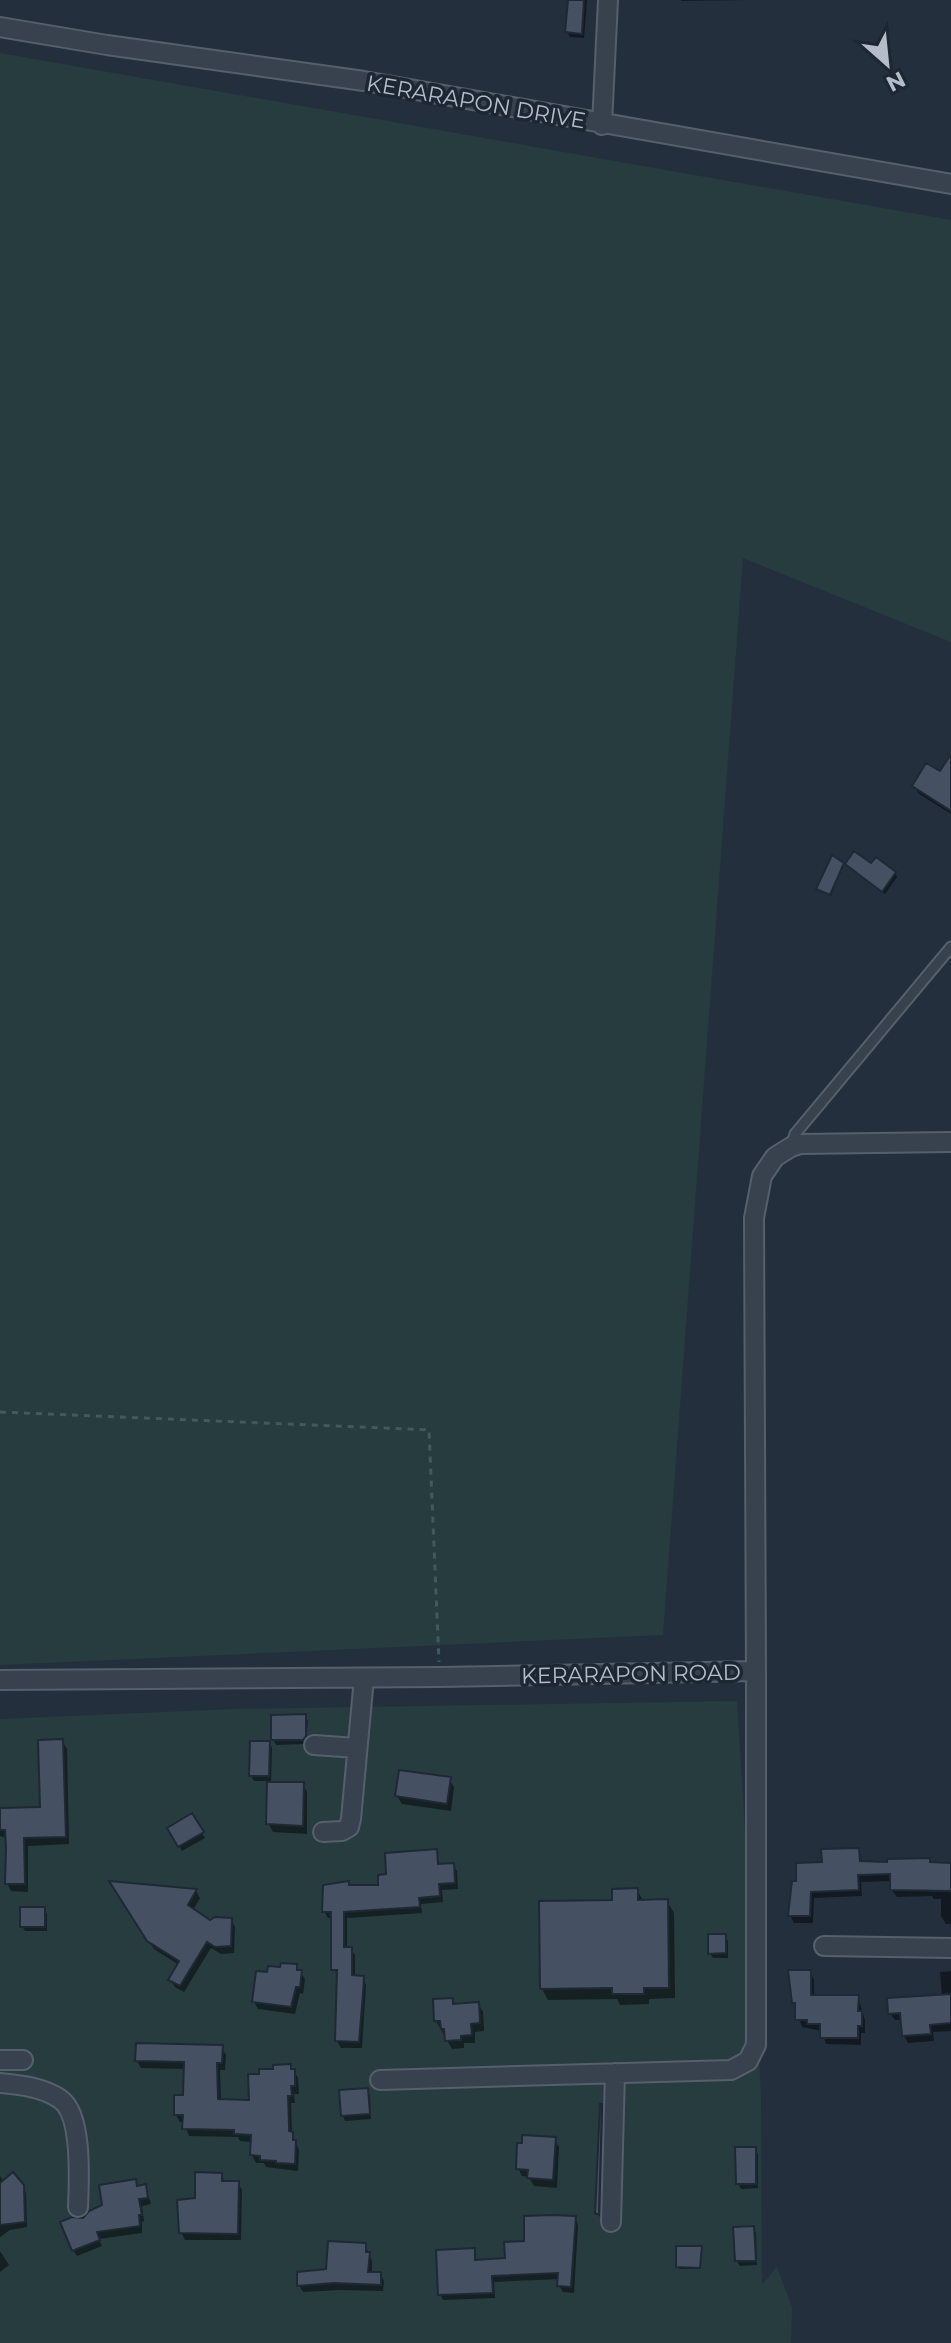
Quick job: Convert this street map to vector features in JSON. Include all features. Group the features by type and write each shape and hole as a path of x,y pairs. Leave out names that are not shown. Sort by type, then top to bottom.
{"street":[{"path":"602,125 608,0"},
{"name":"KERARAPON DRIVE","path":"0,27 364,81 951,184"},
{"path":"791,1147 800,1144 951,1142"},
{"name":"KERARAPON ROAD","path":"0,1680 756,1671 754,1218 762,1176 775,1157 791,1147"},
{"path":"380,2080 731,2070 742,2066 754,2051 756,1671"},
{"path":"323,1832 342,1831 349,1827 364,1678"},
{"path":"314,1745 357,1748"},
{"path":"824,1946 951,1948"},
{"path":"0,2060 23,2060"},
{"path":"611,2222 615,2073"},
{"path":"0,2083 43,2091 63,2100 69,2108 78,2153 78,2207"}],"lane":[{"path":"791,1147 795,1134 951,947"}],"path":[{"path":"0,1412 429,1430 440,1677"}],"green space":[{"path":"0,53 951,220 951,642 743,558 663,1635 0,1665"},
{"path":"737,1701 761,2094 762,2285 777,2267 792,2307 791,2343 0,2343 0,1719 234,1709"}],"building":[{"path":"568,0 584,0 582,34 565,32"},
{"path":"951,754 951,811 912,786 926,763 940,771"},
{"path":"854,851 871,863 876,857 896,872 882,892 845,864"},
{"path":"832,855 844,863 830,895 816,889"},
{"path":"306,1714 306,1736 303,1740 271,1740 271,1715"},
{"path":"63,1739 66,1837 24,1838 25,1884 5,1884 5,1830 0,1830 0,1808 40,1807 38,1740"},
{"path":"250,1741 270,1741 269,1776 249,1776"},
{"path":"399,1770 451,1777 447,1804 395,1796"},
{"path":"267,1782 304,1782 303,1826 266,1824"},
{"path":"192,1813 204,1832 178,1847 167,1828"},
{"path":"859,1848 860,1861 930,1858 930,1862 951,1863 951,1891 890,1890 890,1874 858,1875 859,1890 811,1892 810,1916 788,1916 792,1881 796,1881 796,1863 822,1862 821,1849"},
{"path":"437,1849 438,1864 454,1863 455,1883 439,1884 440,1896 419,1898 420,1907 344,1912 344,1947 352,1947 352,1975 364,1976 363,1993 359,2042 335,2041 337,1970 331,1970 331,1912 322,1912 323,1885 349,1881 349,1885 378,1885 378,1875 386,1874 385,1853"},
{"path":"109,1881 197,1889 188,1905 210,1920 215,1917 232,1918 231,1946 215,1947 207,1942 180,1986 168,1980 179,1961 147,1941"},
{"path":"638,1888 638,1900 668,1899 669,1988 644,1988 644,1994 612,1994 612,1988 540,1989 539,1901 612,1900 612,1889"},
{"path":"20,1907 45,1907 45,1927 20,1927"},
{"path":"708,1934 726,1934 726,1953 708,1954"},
{"path":"281,1963 297,1964 297,1970 302,1970 300,1987 296,1987 291,2007 252,2002 256,1971 267,1972 268,1966 280,1967"},
{"path":"788,1970 811,1970 811,1995 859,1995 858,2011 862,2011 862,2026 858,2026 858,2038 820,2038 820,2024 795,2020"},
{"path":"951,1994 951,2023 930,2025 931,2034 902,2036 900,2013 888,2014 887,1998"},
{"path":"453,1998 453,2004 479,2002 480,2023 471,2024 472,2035 461,2036 461,2040 445,2041 440,2021 434,2021 433,1999"},
{"path":"136,2043 223,2045 222,2063 217,2063 218,2099 249,2100 248,2074 259,2074 259,2069 273,2069 273,2065 291,2064 291,2069 295,2069 295,2086 291,2086 292,2096 288,2096 289,2131 293,2132 293,2140 296,2140 295,2164 260,2160 260,2156 250,2155 251,2135 234,2134 234,2130 182,2129 183,2115 174,2115 174,2095 183,2095 184,2062 135,2061"},
{"path":"368,2088 370,2114 341,2116 339,2090"},
{"path":"600,2104 599,2214 595,2214"},
{"path":"522,2135 556,2137 553,2180 527,2178 528,2170 516,2169 517,2143 522,2143"},
{"path":"735,2147 756,2147 756,2184 736,2184"},
{"path":"13,2172 24,2185 25,2222 0,2225 0,2183"},
{"path":"195,2172 222,2173 222,2181 239,2181 238,2234 179,2233 177,2200 195,2198"},
{"path":"136,2179 137,2186 146,2184 148,2198 139,2199 142,2215 139,2215 140,2226 97,2232 100,2240 72,2251 60,2222 72,2217 83,2218 102,2205 99,2185"},
{"path":"524,2216 576,2216 571,2287 557,2286 558,2273 492,2276 493,2293 438,2295 436,2250 475,2248 475,2260 505,2258 504,2242 524,2241"},
{"path":"754,2226 756,2261 735,2261 733,2227"},
{"path":"328,2241 366,2243 366,2252 370,2252 368,2272 381,2272 381,2285 334,2283 297,2286 297,2272 326,2269"},
{"path":"676,2246 702,2246 700,2268 676,2267"}]}
